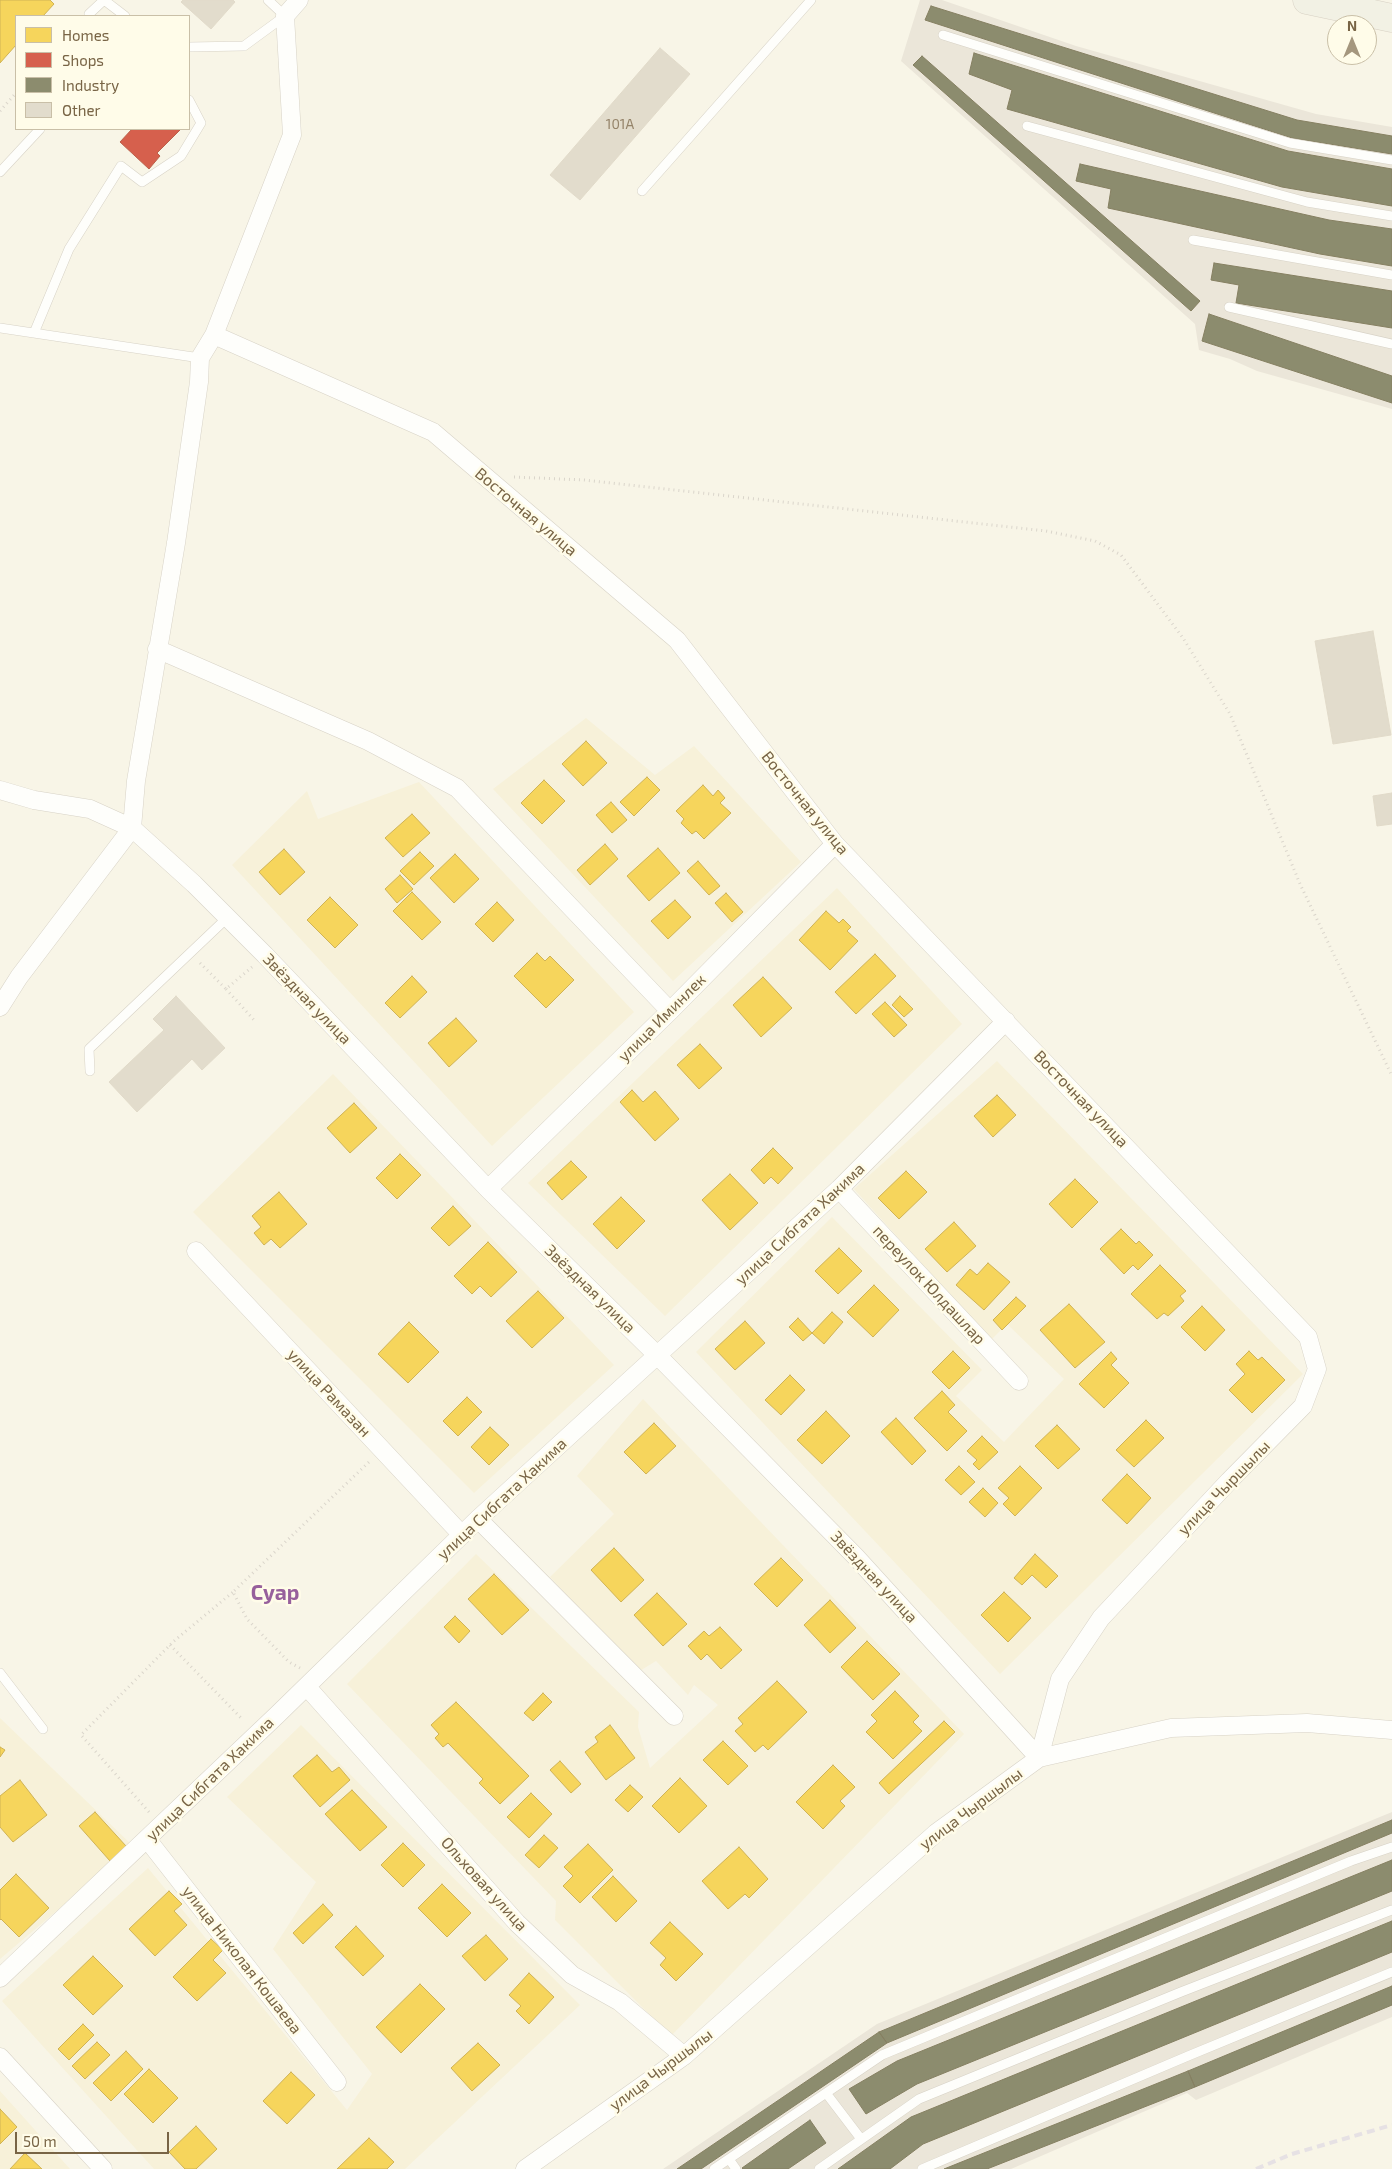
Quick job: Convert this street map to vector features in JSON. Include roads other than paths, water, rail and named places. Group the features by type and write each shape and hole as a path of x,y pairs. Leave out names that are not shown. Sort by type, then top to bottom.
{"main road":[{"path":"1306,0 1392,18"}],"street":[{"path":"0,1006 19,977 132,828 136,781 187,467 199,382 200,358 214,335 292,135 285,16 299,0"},
{"name":"Восточная улица","path":"214,335 432,432 677,640 834,844 1308,1337 1317,1369"},
{"path":"157,649 368,741 457,788 670,1011"},
{"name":"Звёздная улица","path":"0,790 34,800 90,809 132,828 194,884 266,955 488,1189 658,1356 856,1557 1040,1758"},
{"name":"улица Иминлек","path":"488,1189 670,1011 834,844"},
{"name":"улица Сибгата Хакима","path":"0,1978 312,1682 478,1519 839,1189 1006,1022"},
{"name":"переулок Юлдашлар","path":"839,1189 1019,1381"},
{"name":"улица Рамазан","path":"196,1251 462,1536"},
{"name":"улица Чыршылы","path":"525,2169 684,2056 936,1833 1040,1758 1060,1679 1101,1618 1229,1481 1303,1406 1317,1369"},
{"path":"478,1519 674,1716"},
{"name":"Ольховая улица","path":"312,1682 518,1923 572,1975 620,2002 684,2056"},
{"path":"1040,1758 1171,1728 1307,1723 1392,1730"},
{"name":"улица Николая Кошаева","path":"147,1839 336,2082"},
{"path":"0,2057 103,2169"}],"lane":[{"path":"90,15 104,0 123,15"},
{"path":"190,46 244,46 285,16 268,0"},
{"path":"642,191 811,0"},
{"path":"943,35 1290,143 1392,160"},
{"path":"34,333 69,249 121,166 142,182 181,156 201,123 190,102"},
{"path":"1027,126 1307,202 1392,216"},
{"path":"0,172 39,130"},
{"path":"1193,240 1392,275"},
{"path":"1229,307 1392,344"},
{"path":"0,328 200,358"},
{"path":"90,1072 89,1048 228,917"},
{"path":"0,1673 44,1728"},
{"path":"714,2169 882,2055 1351,1861 1392,1847"},
{"path":"819,2169 919,2099 1172,1996 1392,1910"},
{"path":"922,2169 1392,1972"},
{"path":"826,2092 861,2140"},
{"path":"729,2159 736,2169"}],"railway":[{"path":"1256,2169 1292,2154 1392,2125"}],"district":[{"name":"Суар","path":"275,1593"}]}
